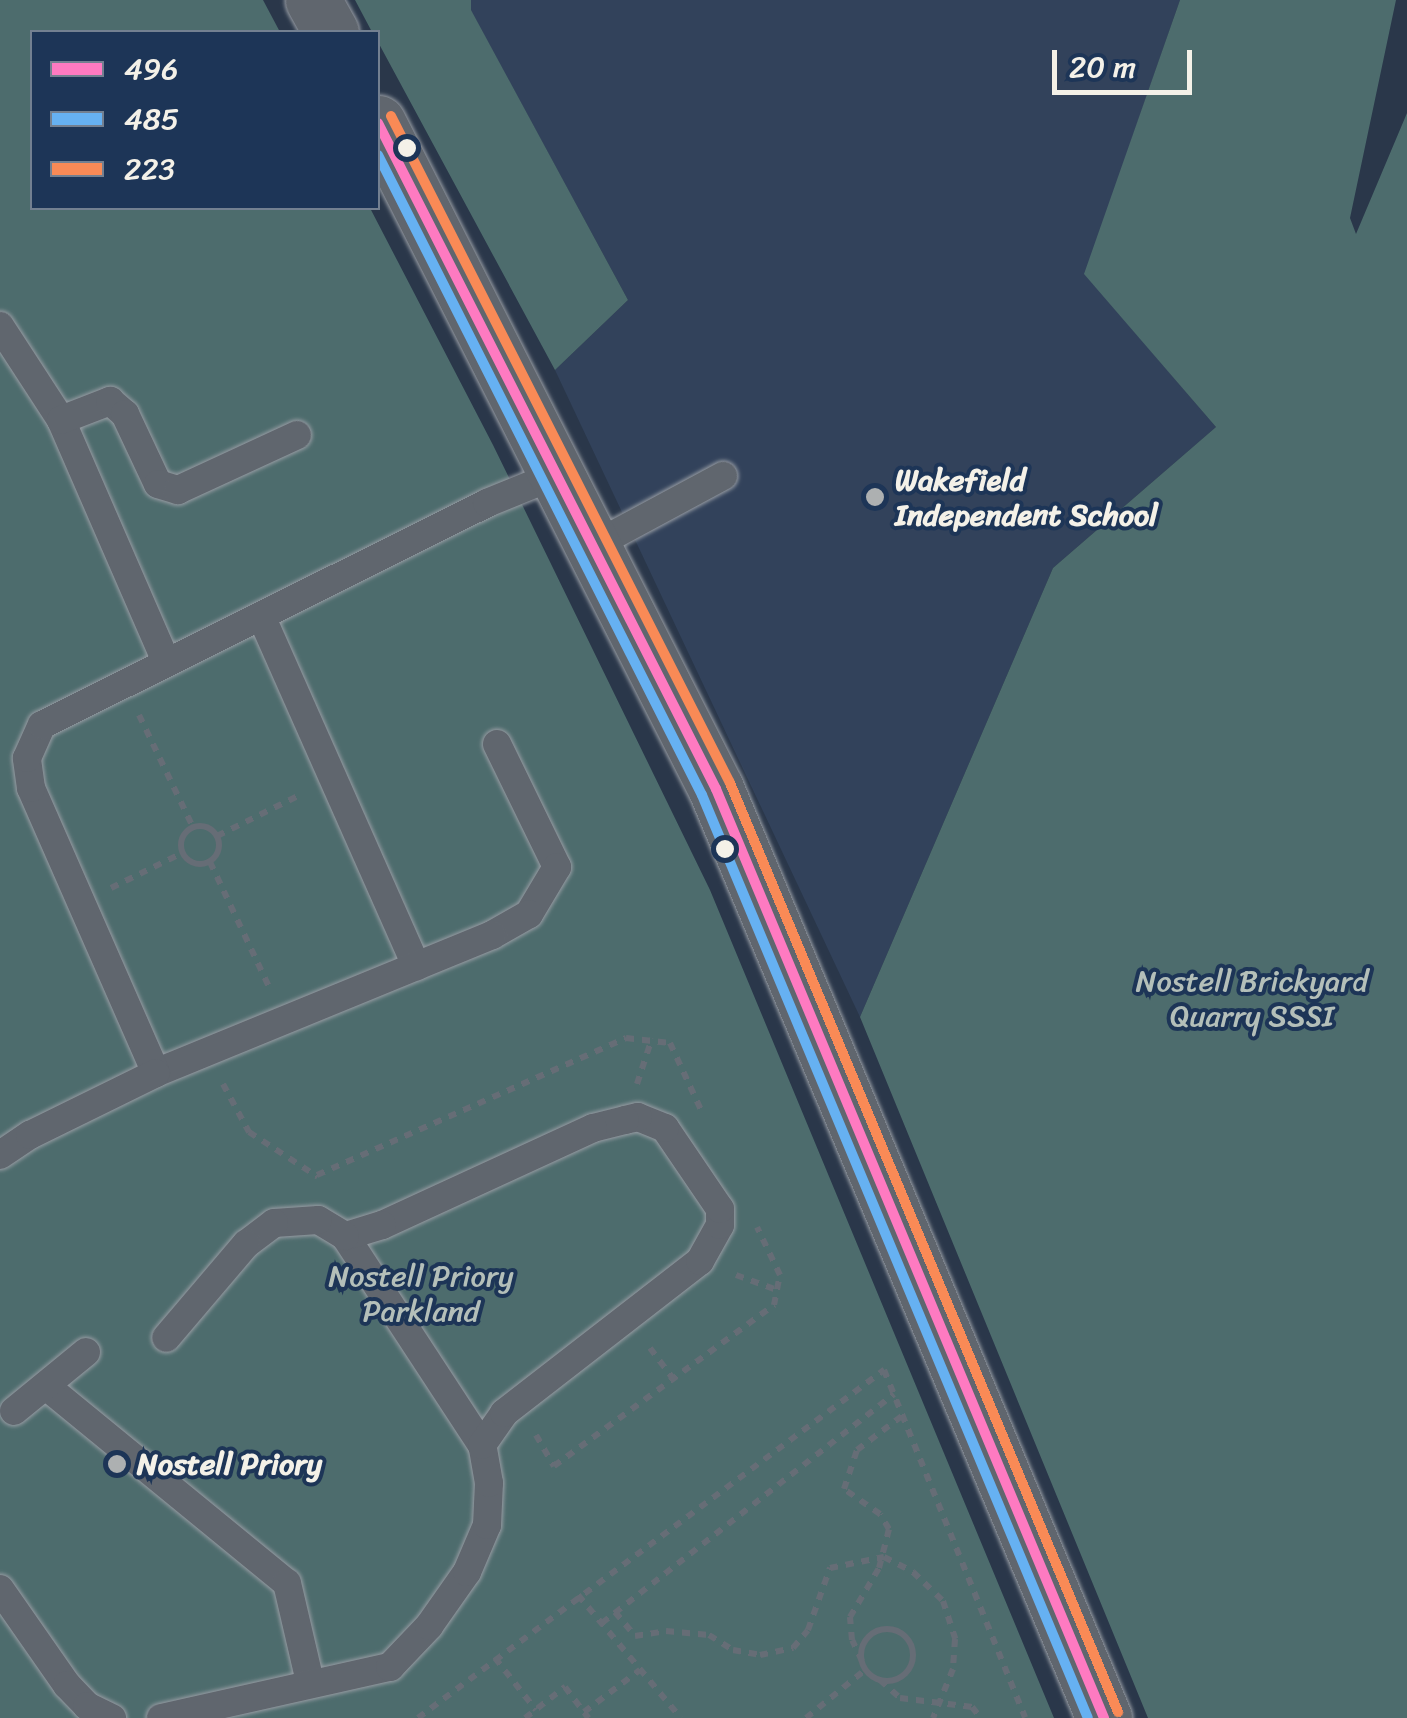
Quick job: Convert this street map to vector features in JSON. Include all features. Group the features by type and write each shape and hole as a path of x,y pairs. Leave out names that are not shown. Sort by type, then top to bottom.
{"highway":[{"path":"314,0 330,30"},
{"path":"380,127 716,790 1104,1718"}],"lane":[{"path":"0,326 60,420 166,661"},
{"path":"60,420 110,401 125,414 158,484 178,490 297,435"},
{"path":"156,1072 31,788 27,758 42,725 487,504 554,476"},
{"path":"590,547 723,476"},
{"path":"262,618 416,966"},
{"path":"0,1154 30,1134 156,1072 416,966 528,914 557,867 497,744"},
{"path":"352,1234 593,1128 638,1117 665,1128 720,1209 720,1225 700,1261 504,1414 482,1445"},
{"path":"161,1718 390,1667 429,1626 467,1572 487,1525 489,1483 482,1445 352,1234 318,1220 274,1223 246,1244 166,1338"},
{"path":"14,1411 86,1352"},
{"path":"46,1386 287,1583 310,1682"},
{"path":"0,1589 67,1685 87,1706 112,1718"}],"path":[{"path":"124,683 193,827"},
{"path":"218,836 333,779"},
{"path":"193,827 208,827 218,836 217,854 210,862 190,862 182,853 181,840 193,827"},
{"path":"80,903 182,853"},
{"path":"210,862 285,1020"},
{"path":"317,1175 626,1038 670,1042 704,1114"},
{"path":"205,1052 249,1132 317,1175 352,1234"},
{"path":"517,1404 554,1466 774,1305 780,1275 754,1222"},
{"path":"418,1718 578,1594 884,1370 1025,1718"},
{"path":"602,1622 894,1394"},
{"path":"902,1416 857,1450 844,1489 880,1514 890,1529 884,1557 850,1617 852,1640 864,1665 900,1698 972,1707 981,1718"},
{"path":"616,1612 635,1636 666,1631 708,1635 734,1650 760,1655 793,1648 801,1639 830,1568 884,1557 914,1572 943,1601 955,1639 953,1670 934,1718"},
{"path":"578,1594 681,1718"},
{"path":"806,1718 864,1665 864,1643 876,1631 894,1630 908,1640 913,1656 908,1671 894,1680 878,1679"},
{"path":"495,1658 536,1710"},
{"path":"525,1718 565,1687 586,1715 640,1670"}],"shaded area":[{"name":"Wakefield Independent School","path":"471,0 1180,0 1085,274 1216,427 1053,568 860,1017 555,370 628,300 470,9"}],"green space":[{"name":"Nostell Priory Parkland","path":"0,0 263,0 279,30 30,30 30,210 371,210 493,445 710,890 1054,1718 0,1718"},
{"path":"355,0 471,0 471,10 628,300 555,370 380,46 380,30 371,30"},
{"name":"Nostell Brickyard Quarry SSSI","path":"1180,0 1396,0 1350,218 1356,234 1407,113 1407,1718 1148,1718 860,1017 1053,568 1216,427 1084,274"}],"transit line":[{"name":"223","path":"391,116 730,783 1118,1712"},
{"name":"496","path":"380,127 716,789 1104,1718"},
{"name":"485","path":"380,159 702,795 1088,1718"}],"place":[{"name":"Wakefield Independent School","path":"875,497"},
{"name":"Nostell Priory","path":"117,1464"}]}
